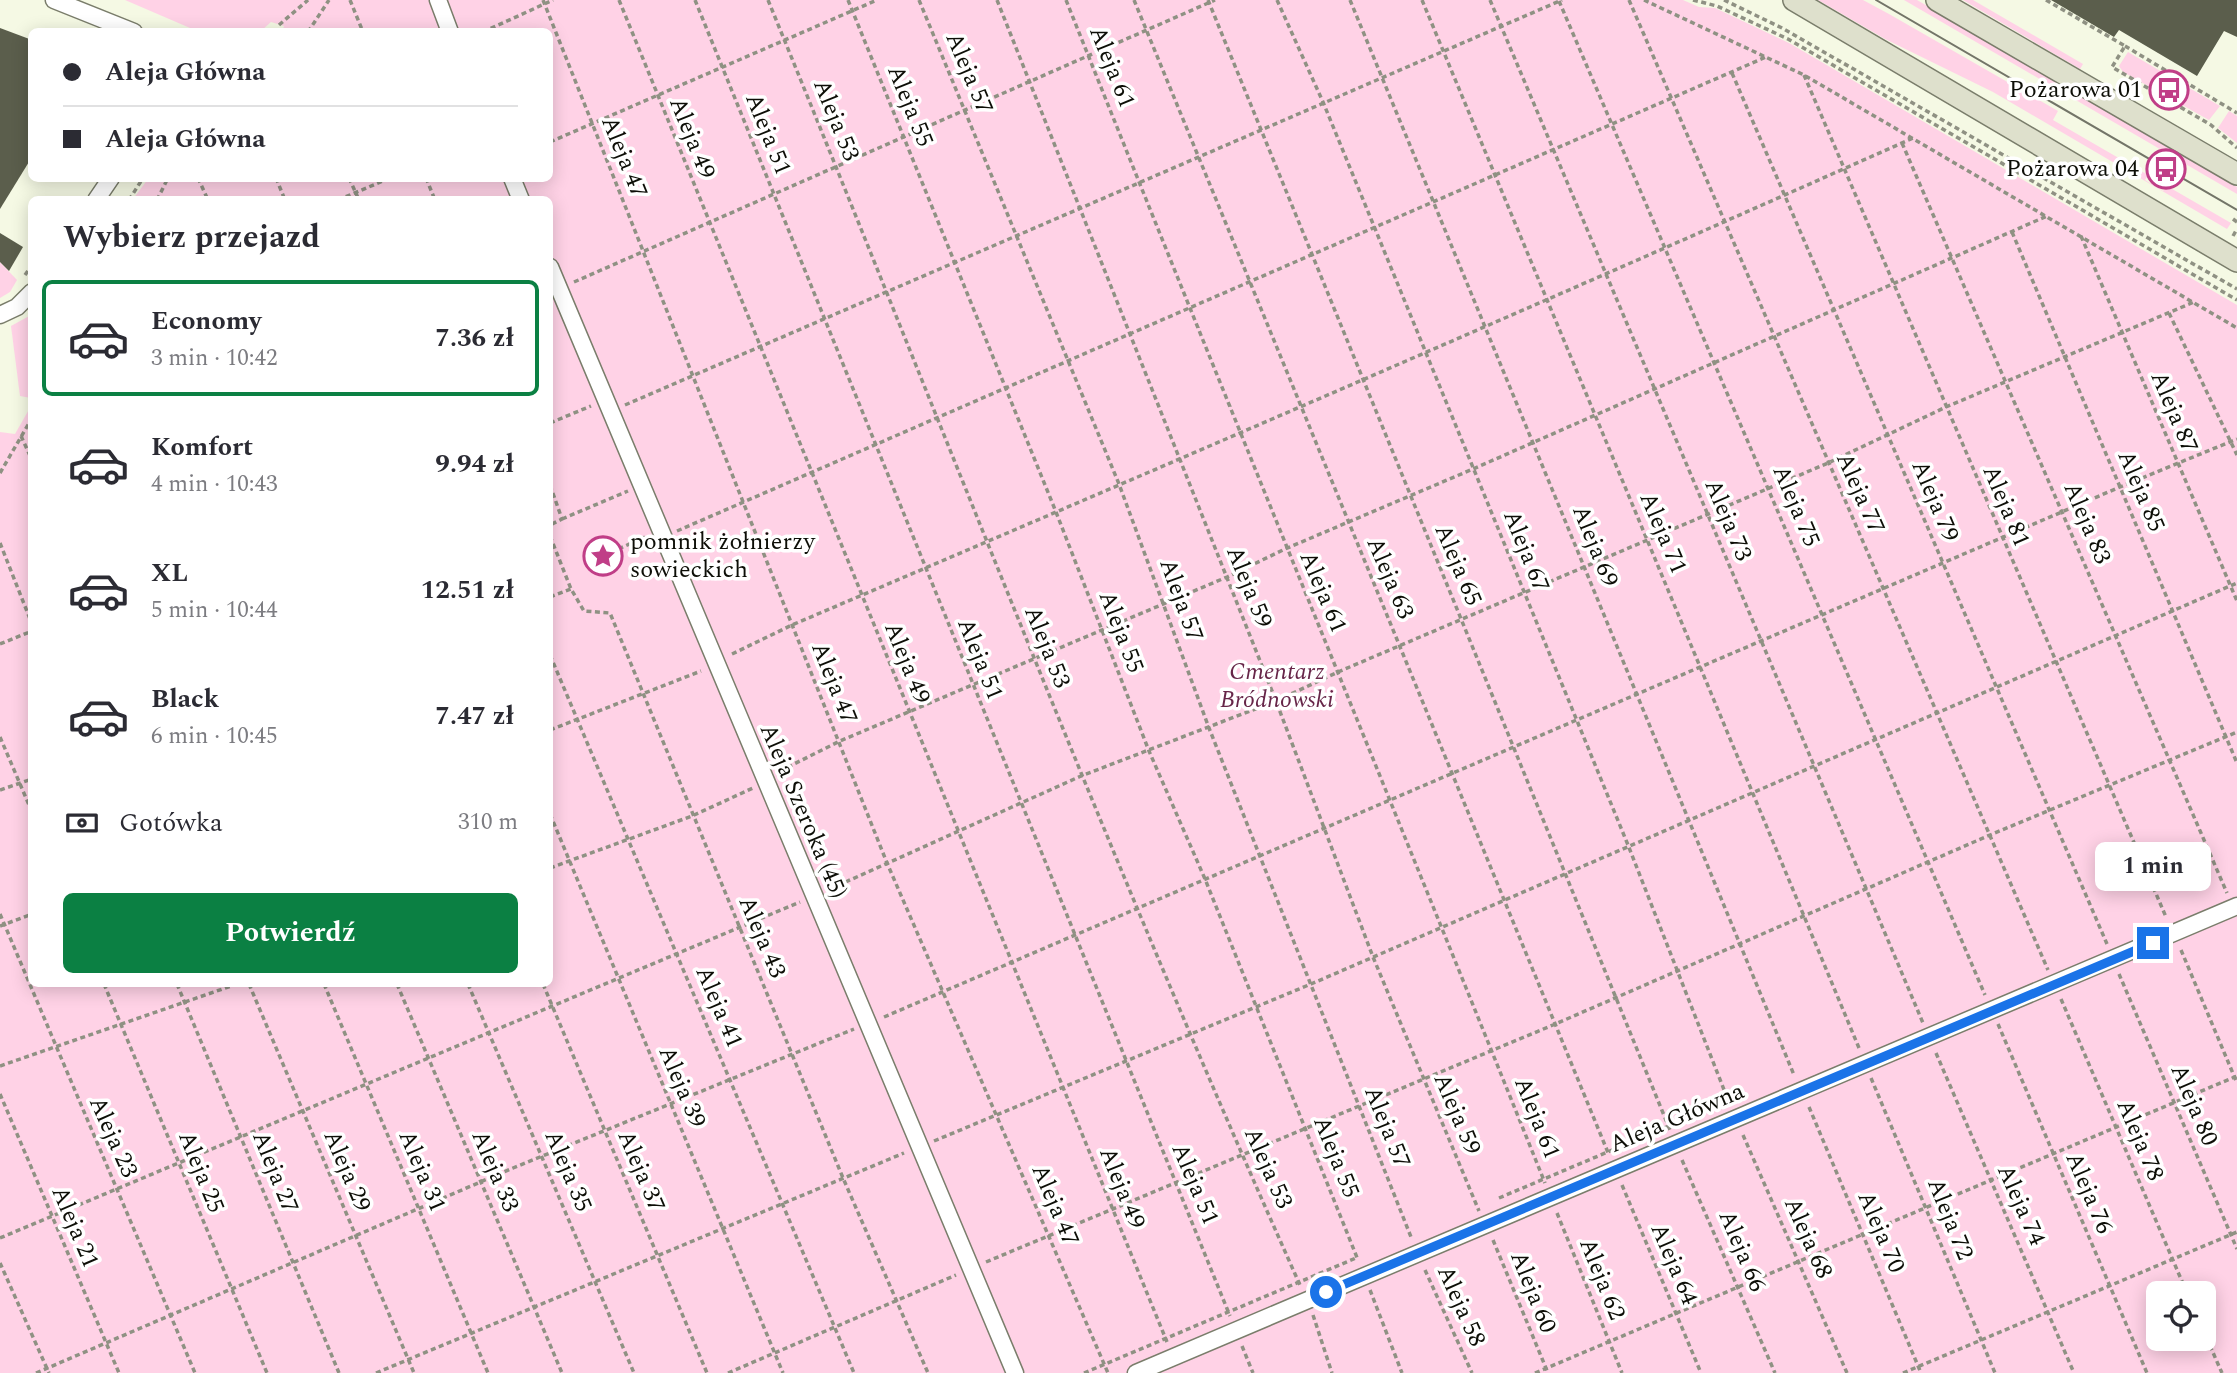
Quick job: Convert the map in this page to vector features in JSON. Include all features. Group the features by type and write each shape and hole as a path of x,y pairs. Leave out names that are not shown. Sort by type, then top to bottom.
{"main road":[{"path":"1794,0 2237,261"},
{"path":"1937,0 2237,174"}],"street":[{"path":"54,0 124,28"},
{"path":"438,0 448,28"},
{"name":"Aleja Szeroka (45)","path":"553,274 1015,1373"},
{"path":"0,314 17,307 28,296"},
{"name":"Aleja Główna","path":"1136,1373 1735,1118 1805,1098 2176,942 2235,907"}],"path":[{"path":"279,25 308,0"},
{"path":"312,28 329,0"},
{"path":"349,0 361,28"},
{"path":"491,28 543,2 553,0"},
{"name":"Aleja 49","path":"619,0 1166,1339 1105,1364"},
{"name":"Aleja 51","path":"695,0 1073,936 1253,1373"},
{"name":"Aleja 53","path":"768,0 939,418 1081,776 1189,1033 1307,1301 1332,1373"},
{"name":"Aleja 55","path":"848,0 953,264 1006,387 1149,751 1205,879 1402,1373"},
{"path":"553,141 877,0"},
{"name":"Aleja 57","path":"919,0 1018,234 1119,484 1209,728 1418,1253"},
{"name":"Aleja 59","path":"997,0 1276,701 1373,957 1487,1224"},
{"name":"Aleja 61","path":"1066,0 1238,433 1442,925 1550,1198"},
{"name":"Aleja 63","path":"1134,0 1553,1025 1615,1169"},
{"path":"559,289 1215,0"},
{"name":"Aleja 67","path":"1277,0 1375,228 1628,845 1735,1118"},
{"name":"Aleja 69","path":"1350,0 1485,329 1535,441 1739,945 1805,1098"},
{"name":"Aleja 71","path":"1422,0 1868,1072"},
{"name":"Aleja 73","path":"1490,0 1932,1045"},
{"name":"Aleja 77","path":"1629,0 1674,98 1828,463 2058,992"},
{"path":"1644,0 1804,75 2237,327"},
{"path":"1693,0 1717,6 1788,39 2237,300"},
{"path":"1724,0 1782,28 2237,289"},
{"path":"2046,0 2237,113"},
{"name":"Aleja 65","path":"1209,1 1409,497 1463,620 1676,1144"},
{"path":"553,422 694,375 1560,1"},
{"name":"Aleja 75","path":"1560,1 1996,1018"},
{"name":"Aleja 47","path":"543,2 887,863 1108,1373"},
{"path":"2125,46 2112,68 2211,125 2237,148"},
{"path":"603,556 741,502 939,418 1766,57"},
{"name":"Aleja 79","path":"1731,73 2106,943"},
{"name":"Aleja 81","path":"1804,75 1895,283 2000,538 2237,1083"},
{"path":"553,729 717,665 733,654 792,625 1485,329 1605,273 1786,196 1913,138"},
{"name":"Aleja 83","path":"1902,143 2063,511 2168,761 2235,907"},
{"path":"351,182 358,196"},
{"path":"347,196 380,182"},
{"path":"553,867 692,816 766,782 778,772 840,741 1227,577 1285,549 2047,216"},
{"path":"2233,236 2237,229"},
{"name":"Aleja 85","path":"2012,232 2237,763"},
{"name":"Aleja 87","path":"2081,236 2237,601"},
{"path":"0,1238 428,1057 740,929 1081,776 1276,701 1706,513 1828,463 1946,407 2194,302"},
{"path":"2169,313 2237,455"},
{"path":"0,473 28,425"},
{"path":"21,436 28,451"},
{"path":"36,1373 48,1371 106,1343 542,1156 944,992 2120,486 2237,439"},
{"path":"553,523 641,485"},
{"path":"553,494 562,519"},
{"path":"0,543 28,614"},
{"name":"Aleja 43","path":"553,544 571,589 584,611 610,612 843,1178 928,1373"},
{"path":"376,1373 998,1115 1254,1005 1311,984 1503,898 2237,583"},
{"path":"553,596 571,589"},
{"path":"0,644 28,633"},
{"name":"Aleja 41","path":"553,662 854,1373"},
{"path":"727,1373 1175,1181 1553,1025 1990,835 2237,732"},
{"path":"0,737 28,802"},
{"path":"0,790 28,780"},
{"name":"Aleja 39","path":"553,821 783,1373"},
{"name":"Aleja 23","path":"0,914 28,986"},
{"path":"2,925 28,915"},
{"name":"Aleja 80","path":"2119,975 2237,1249"},
{"name":"Aleja 23","path":"28,987 195,1373"},
{"name":"Aleja 25","path":"105,987 267,1373"},
{"name":"Aleja 27","path":"178,987 339,1373"},
{"path":"0,1066 228,987"},
{"name":"Aleja 29","path":"250,987 414,1373"},
{"name":"Aleja 31","path":"325,987 488,1373"},
{"name":"Aleja 33","path":"398,987 562,1373"},
{"name":"Aleja 35","path":"469,987 634,1373"},
{"name":"Aleja 37","path":"544,987 707,1373"},
{"name":"Aleja 78","path":"2058,992 2182,1281"},
{"name":"Aleja 76","path":"1996,1018 2147,1373"},
{"name":"Aleja 74","path":"1932,1045 2074,1373"},
{"name":"Aleja 72","path":"1868,1072 1995,1373"},
{"path":"1535,1373 1547,1371 1609,1341 2236,1076"},
{"name":"Aleja 21","path":"0,1094 120,1373"},
{"name":"Aleja 70","path":"1805,1098 1920,1373"},
{"name":"Aleja 68","path":"1735,1118 1847,1373"},
{"name":"Aleja 66","path":"1676,1144 1774,1373"},
{"name":"Aleja 64","path":"1615,1169 1701,1373"},
{"name":"Aleja 62","path":"1550,1198 1622,1373"},
{"name":"Aleja 60","path":"1487,1224 1547,1371"},
{"path":"1903,1373 2237,1232"},
{"name":"Aleja 58","path":"1418,1253 1472,1373"},
{"path":"0,1263 48,1371"},
{"path":"2212,1351 2222,1373"},
{"path":"1084,1373 1105,1364"}],"green space":[{"name":"Cmentarz Bródnowski","path":"125,0 1683,0 1699,7 1715,8 1789,43 2237,305 2237,1373 0,1373 0,432 15,434 28,411 28,987 553,987 553,196 135,196 146,182 553,182 553,28 283,28 271,22 264,28 190,28"},
{"path":"1818,0 1863,0 1889,14 2058,111 2053,120 2148,175 2145,180 2163,191 2167,186 2231,223 2227,229 1993,92 1885,39"},
{"path":"1904,0 1917,0 2237,187 2237,194"},
{"path":"1963,0 1973,0 2083,64 2080,69"},
{"path":"2128,52 2220,106 2209,120 2175,101 2180,92 2163,82 2157,91 2123,72 2119,66"},
{"path":"2229,111 2237,116 2237,143 2218,128"},
{"path":"0,262 17,280 10,292 0,298"},
{"path":"28,317 28,397 20,396 11,326"}],"building":[{"path":"2051,0 2237,0 2237,37 2224,31 2197,76 2119,30 2114,37"},
{"path":"0,28 28,38 28,164 0,209"},
{"path":"0,233 23,247 9,271 0,262"}],"tram line":[{"path":"1876,0 2237,210"}],"place":[{"name":"Pożarowa 01","path":"2169,90"},
{"name":"Pożarowa 04","path":"2166,169"},
{"name":"pomnik żołnierzy sowieckich","path":"603,556"}],"route":[{"path":"1326,1292 2153,943"}]}
